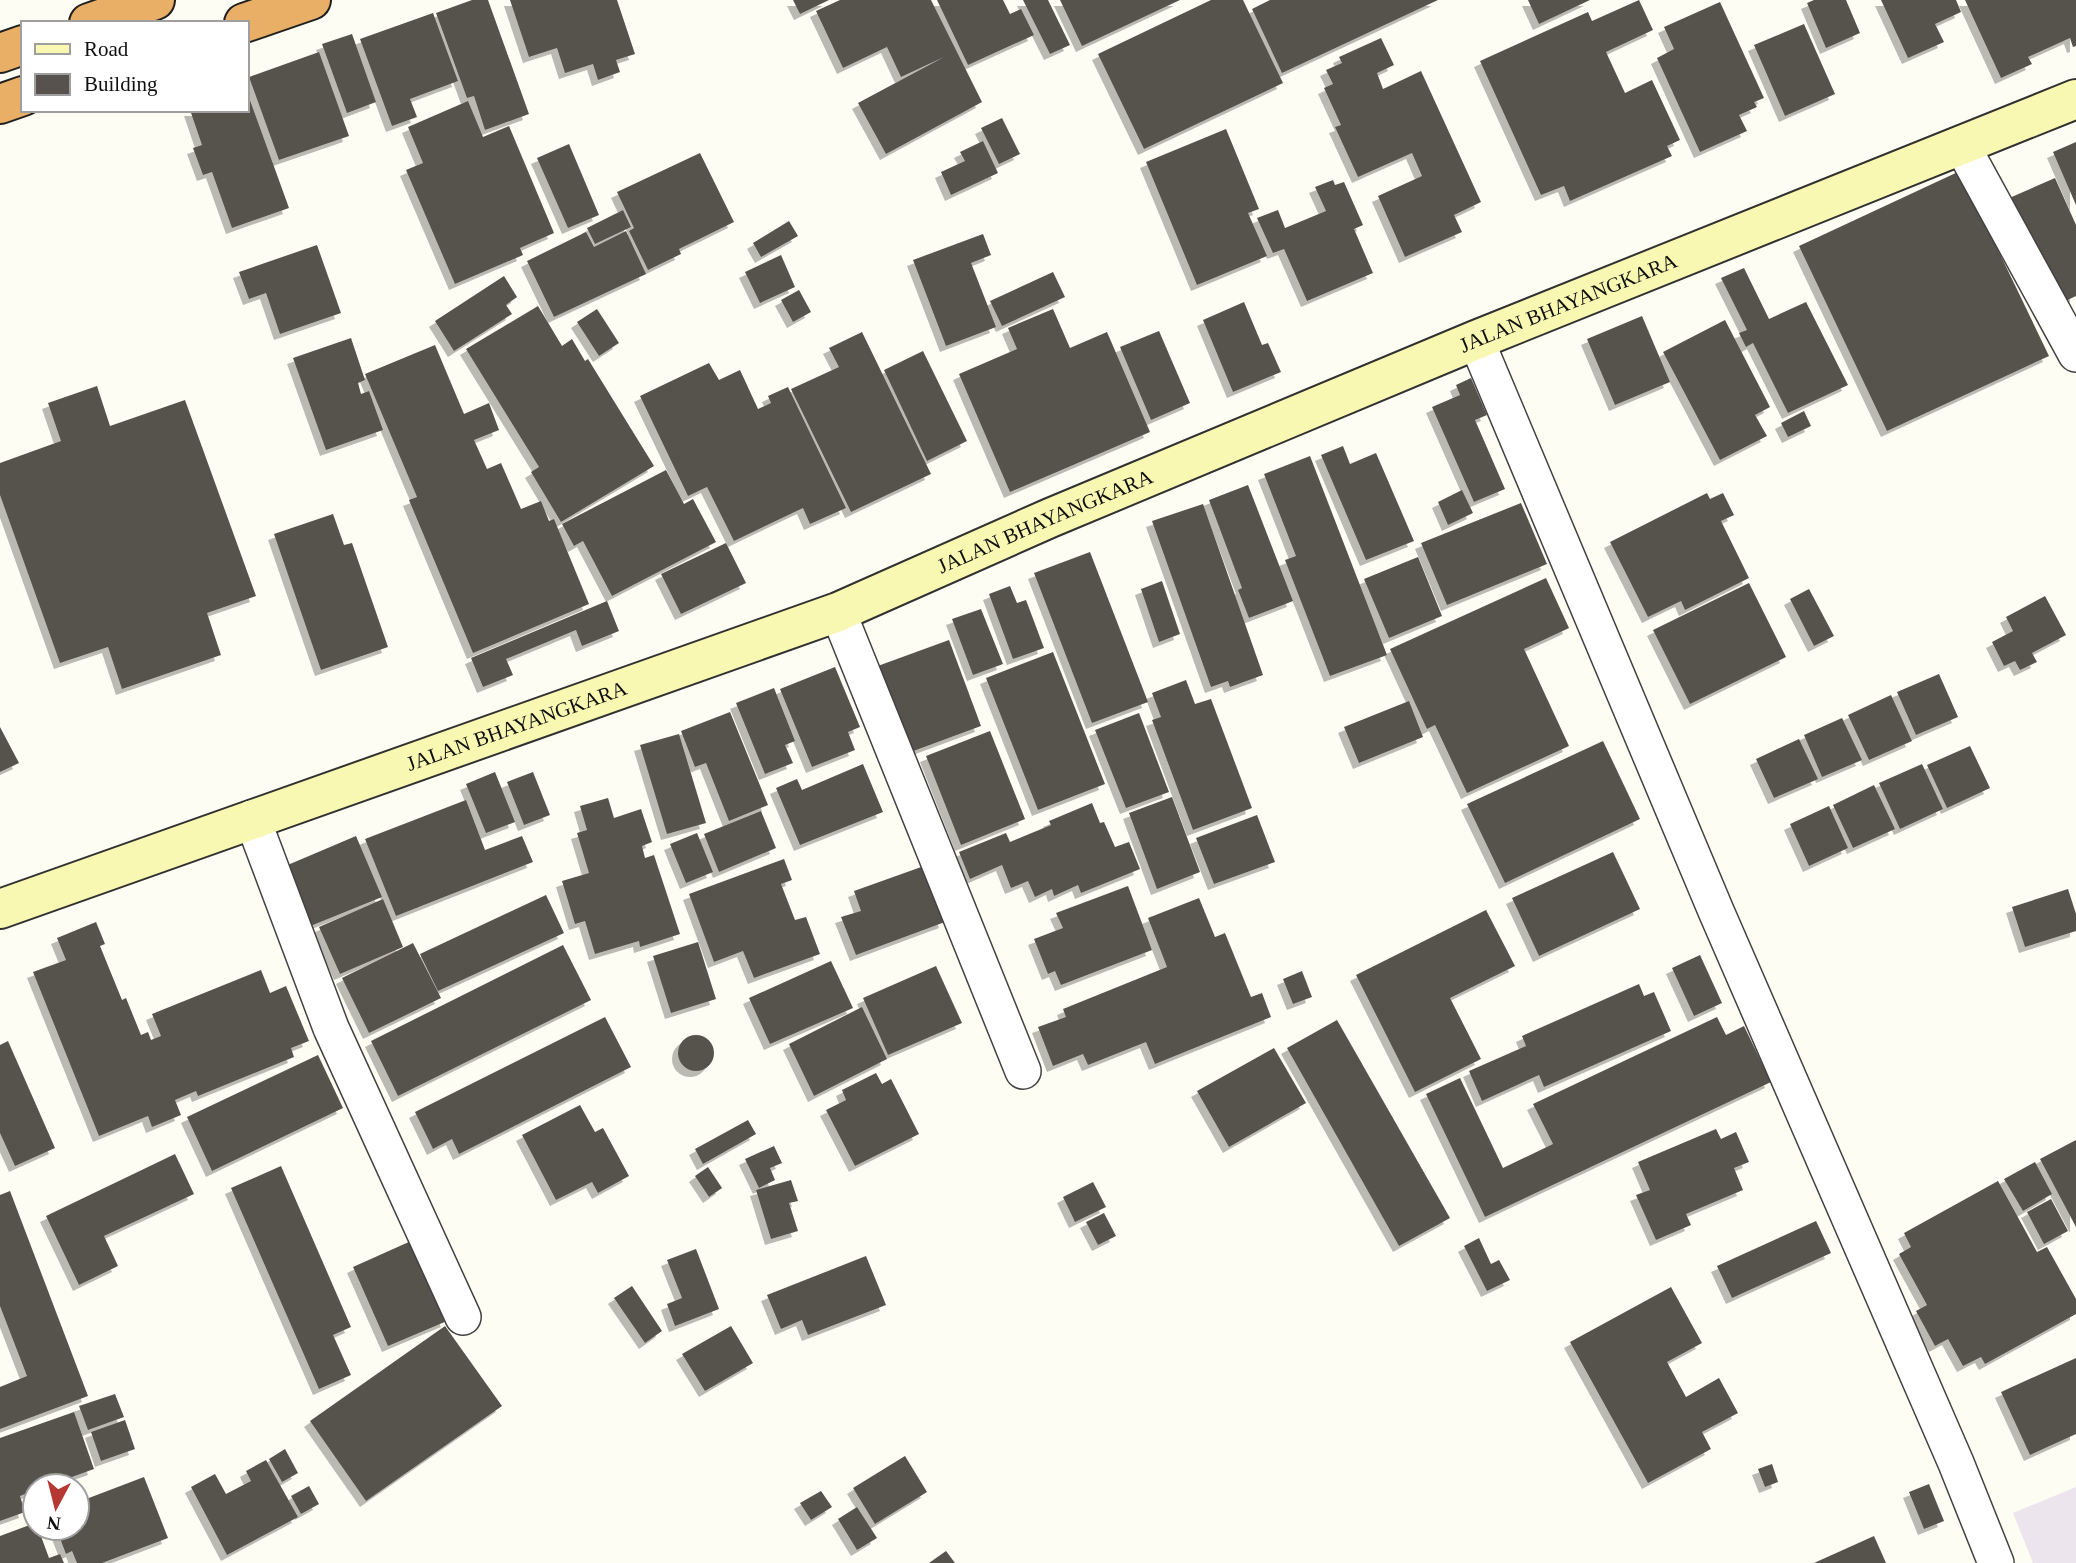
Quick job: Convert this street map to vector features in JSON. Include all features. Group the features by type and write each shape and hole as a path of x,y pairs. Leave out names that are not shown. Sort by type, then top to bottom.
{"highway":[{"path":"95,21 155,0"},
{"path":"248,21 299,2"},
{"path":"0,53 21,46"},
{"path":"0,104 21,97"}],"main road":[{"name":"JALAN BHAYANGKARA","path":"0,909 838,612 1049,518 1476,340 2076,99"}],"street":[{"path":"1961,144 2076,354"},
{"path":"1476,340 1716,911 1955,1462 1996,1563"},
{"path":"838,612 1023,1071"},
{"path":"251,818 331,1028 463,1317"}],"shaded area":[{"path":"2076,1487 2076,1563 2033,1563 2013,1513"}],"building":[{"path":"472,0 488,0 529,114 485,130 474,96 467,98 436,13"},
{"path":"510,0 617,0 635,54 616,60 620,72 598,80 593,64 565,73 557,48 529,57"},
{"path":"793,0 829,0 800,14"},
{"path":"840,0 931,0 982,102 886,154 858,103 944,57 901,77 887,47 843,68 816,11"},
{"path":"937,0 1003,0 1010,14 1021,9 1034,35 968,65"},
{"path":"1023,0 1048,0 1070,45 1050,54"},
{"path":"1060,0 1180,0 1082,46"},
{"path":"1211,0 1243,0 1283,83 1144,149 1098,54"},
{"path":"1270,0 1438,0 1282,73 1252,9"},
{"path":"1528,0 1590,0 1539,24"},
{"path":"1639,0 1653,30 1606,52 1625,93 1652,80 1680,140 1667,146 1672,156 1570,201 1564,186 1541,195 1480,61 1588,12 1592,21"},
{"path":"1814,0 1846,0 1860,33 1826,48 1807,3"},
{"path":"1881,0 1956,0 1961,12 1935,24 1944,42 1908,58"},
{"path":"1965,0 2076,0 2076,46 2073,47 2070,38 2028,57 2032,64 2001,78"},
{"path":"1720,2 1764,98 1754,102 1757,107 1739,115 1747,131 1700,152 1657,58 1674,49 1664,27"},
{"path":"433,13 458,81 410,99 417,117 392,126 360,39"},
{"path":"1804,24 1835,94 1785,116 1754,45"},
{"path":"352,34 376,102 347,113 322,44"},
{"path":"1381,38 1394,65 1377,73 1383,89 1421,71 1481,202 1454,215 1462,232 1405,257 1378,196 1422,176 1412,153 1358,177 1335,127 1341,125 1324,88 1333,84 1326,70 1342,63 1339,57"},
{"path":"319,52 349,136 279,160 249,77"},
{"path":"248,95 289,208 232,228 212,172 203,175 193,148 202,145 191,112 248,112"},
{"path":"468,101 483,137 509,126 554,233 520,248 523,255 455,284 406,170 423,163 408,127"},
{"path":"1002,118 1020,154 999,164 981,128"},
{"path":"1226,129 1259,209 1248,213 1267,256 1197,285 1146,162"},
{"path":"983,141 998,173 951,195 941,172 965,161 960,152"},
{"path":"2076,142 2076,205 2053,152"},
{"path":"569,144 599,215 568,228 537,158"},
{"path":"700,153 734,222 679,249 681,254 648,270 629,231 634,228 617,192"},
{"path":"1960,171 2049,356 1887,431 1799,246"},
{"path":"2055,178 2076,225 2076,296 2055,306 2007,199"},
{"path":"1333,180 1335,185 1344,182 1363,225 1354,229 1373,273 1307,301 1284,249 1273,253 1257,218 1278,210 1285,228 1326,211 1315,187"},
{"path":"623,210 631,227 595,244 587,228"},
{"path":"789,221 798,236 761,257 753,243"},
{"path":"626,231 646,274 554,317 527,261 586,232 594,247"},
{"path":"983,234 991,255 971,263 996,327 946,346 913,260"},
{"path":"317,245 341,313 280,334 266,293 249,299 239,272"},
{"path":"781,255 795,287 760,303 745,272"},
{"path":"1744,268 1769,319 1806,302 1848,385 1788,413 1753,343 1746,347 1739,333 1747,330 1721,278"},
{"path":"1053,272 1065,297 1002,326 990,301"},
{"path":"504,276 517,297 506,305 512,314 454,351 435,321"},
{"path":"799,290 811,312 793,322 781,300"},
{"path":"1244,302 1262,345 1268,343 1281,372 1233,392 1203,320"},
{"path":"538,306 562,346 572,339 585,361 588,359 654,466 561,522 531,472 539,467 466,349"},
{"path":"597,309 619,343 599,356 577,322"},
{"path":"1053,309 1070,348 1107,332 1150,432 1010,492 959,374 1017,349 1008,328"},
{"path":"1642,316 1670,382 1615,405 1587,339"},
{"path":"1725,320 1770,407 1755,415 1767,436 1720,460 1663,352"},
{"path":"1159,331 1190,403 1151,420 1120,347"},
{"path":"862,332 931,474 851,512 791,389 839,367 829,348"},
{"path":"351,338 365,380 358,383 361,394 369,391 383,430 326,450 293,358"},
{"path":"435,345 464,414 489,403 499,430 474,440 487,469 501,463 521,509 541,501 549,521 554,519 589,604 473,653 409,500 417,497 365,374"},
{"path":"923,351 967,441 927,461 884,370"},
{"path":"709,363 719,380 740,370 758,409 771,403 768,396 788,387 846,508 810,524 803,508 734,541 707,487 688,496 640,396"},
{"path":"1471,378 1487,415 1475,420 1505,489 1474,502 1432,407 1460,395 1456,385"},
{"path":"97,386 110,426 185,400 256,596 207,613 221,655 122,689 108,647 60,663 0,495 0,463 61,441 48,403"},
{"path":"1804,411 1811,426 1788,437 1781,423"},
{"path":"1343,446 1350,464 1376,453 1414,541 1366,560 1321,455"},
{"path":"1310,456 1387,655 1330,676 1285,560 1296,556 1264,474"},
{"path":"666,470 684,504 693,499 716,542 612,596 583,541 574,546 562,524"},
{"path":"1248,485 1293,601 1249,618 1238,590 1242,588 1209,500"},
{"path":"1462,490 1473,513 1448,525 1438,502"},
{"path":"1707,493 1710,499 1723,493 1734,515 1721,521 1749,578 1685,610 1681,601 1648,617 1610,542"},
{"path":"1521,503 1547,564 1447,605 1421,543"},
{"path":"1203,504 1263,675 1230,687 1228,681 1211,687 1152,521"},
{"path":"333,514 344,545 352,543 388,647 321,670 274,534"},
{"path":"726,543 746,583 681,614 661,574"},
{"path":"1090,552 1148,702 1092,723 1034,573"},
{"path":"1418,557 1442,616 1389,638 1364,579"},
{"path":"1546,578 1569,628 1524,649 1569,746 1467,793 1435,725 1427,729 1390,649"},
{"path":"1162,581 1180,634 1159,642 1141,589"},
{"path":"1749,583 1786,657 1690,704 1653,630"},
{"path":"1010,586 1017,603 1026,600 1044,648 1013,659 989,594"},
{"path":"1809,589 1834,636 1814,646 1790,599"},
{"path":"2045,596 2066,635 2032,653 2037,662 2020,670 2015,661 2004,666 1992,642 2013,631 2006,617"},
{"path":"607,601 619,631 582,646 576,630 506,659 513,675 483,687 471,658"},
{"path":"981,609 1003,664 973,675 952,619"},
{"path":"949,640 981,726 908,753 875,667"},
{"path":"1053,652 1105,784 1038,810 986,678"},
{"path":"835,667 860,727 848,732 855,750 812,767 780,689"},
{"path":"1939,674 1958,717 1916,735 1897,692"},
{"path":"1186,680 1195,704 1211,699 1252,808 1193,830 1152,720 1161,717 1152,693"},
{"path":"774,688 795,741 785,745 793,763 765,774 736,703"},
{"path":"1891,695 1912,741 1869,760 1848,715"},
{"path":"1409,701 1423,737 1359,763 1344,727"},
{"path":"730,712 768,805 729,821 706,763 695,767 681,731"},
{"path":"1139,713 1169,792 1126,808 1095,730"},
{"path":"1842,718 1862,760 1822,777 1804,735"},
{"path":"0,727 19,763 0,772"},
{"path":"990,731 1025,819 961,845 926,756"},
{"path":"679,734 706,823 667,834 640,745"},
{"path":"1799,739 1818,779 1774,798 1756,759"},
{"path":"1603,741 1640,819 1505,883 1467,804"},
{"path":"1970,746 1990,788 1947,808 1927,765"},
{"path":"863,764 883,812 800,845 776,788 797,779 802,790"},
{"path":"1922,764 1943,809 1900,829 1879,783"},
{"path":"495,772 515,822 486,833 466,784"},
{"path":"533,772 550,815 524,825 507,782"},
{"path":"1874,785 1895,829 1853,848 1833,805"},
{"path":"1172,797 1200,872 1157,889 1129,813"},
{"path":"608,798 614,818 641,809 652,842 642,846 645,858 654,855 680,934 640,947 639,941 595,954 585,921 575,924 562,881 589,873 577,833 587,830 580,806"},
{"path":"466,800 485,850 522,836 533,862 396,916 365,839"},
{"path":"1092,803 1100,823 1104,822 1115,847 1129,842 1140,869 1081,893 1078,885 1054,896 1052,889 1035,897 1028,881 1011,888 1002,865 970,879 959,852 1006,833 1010,842 1051,825 1049,821"},
{"path":"1829,806 1848,848 1809,866 1790,824"},
{"path":"761,811 776,848 719,872 704,834"},
{"path":"1257,815 1275,862 1214,884 1196,838"},
{"path":"697,833 713,872 686,883 670,844"},
{"path":"356,836 382,897 308,927 283,867"},
{"path":"1613,852 1640,909 1539,956 1512,898"},
{"path":"784,859 792,880 781,884 795,920 806,917 820,954 754,978 743,951 714,962 689,894"},
{"path":"924,866 945,922 856,955 841,917 861,911 854,891"},
{"path":"1128,886 1152,950 1061,985 1055,971 1048,974 1034,939 1063,928 1056,913"},
{"path":"2068,889 2076,914 2076,931 2025,947 2012,907"},
{"path":"546,895 564,933 438,991 420,954"},
{"path":"1199,898 1215,937 1225,933 1251,997 1262,993 1271,1017 1155,1064 1146,1042 1088,1065 1083,1054 1053,1066 1038,1027 1066,1017 1063,1009 1167,967 1148,918"},
{"path":"383,899 403,947 340,974 319,927"},
{"path":"1486,910 1515,966 1450,998 1481,1059 1415,1092 1356,975"},
{"path":"96,922 105,944 100,946 122,1000 126,998 141,1035 148,1032 151,1040 161,1036 152,1014 261,970 270,993 286,986 309,1041 291,1048 294,1057 198,1096 196,1091 175,1100 181,1115 152,1127 148,1116 99,1136 33,972 66,960 57,938"},
{"path":"698,942 716,999 671,1013 653,956"},
{"path":"413,943 441,998 369,1033 342,978"},
{"path":"563,945 591,1000 398,1096 371,1041"},
{"path":"1700,955 1722,1003 1694,1016 1672,968"},
{"path":"831,961 853,1008 770,1044 749,998"},
{"path":"936,966 962,1023 888,1055 863,998"},
{"path":"1302,971 1312,997 1293,1004 1283,979"},
{"path":"1639,984 1644,996 1654,992 1671,1031 1544,1087 1539,1075 1482,1101 1469,1071 1526,1046 1522,1036"},
{"path":"862,1007 887,1059 814,1096 789,1044"},
{"path":"605,1017 631,1067 459,1154 452,1139 433,1149 415,1112"},
{"path":"1717,1017 1726,1035 1744,1026 1771,1082 1485,1217 1426,1094 1460,1078 1503,1168 1553,1144 1533,1104"},
{"path":"1337,1020 1450,1218 1399,1246 1287,1048"},
{"path":"696,1035 708,1041 714,1053 708,1065 696,1071 684,1065 678,1053 684,1041"},
{"path":"8,1041 55,1148 15,1166 0,1133 0,1045"},
{"path":"1274,1048 1306,1103 1229,1147 1197,1091"},
{"path":"318,1055 343,1108 212,1171 187,1117"},
{"path":"876,1073 882,1084 891,1079 919,1134 855,1166 826,1110 846,1100 842,1090"},
{"path":"580,1105 595,1132 603,1128 629,1176 598,1193 592,1182 556,1200 522,1135"},
{"path":"748,1120 756,1134 703,1164 695,1149"},
{"path":"1716,1129 1721,1139 1736,1132 1749,1162 1734,1168 1743,1190 1686,1214 1691,1225 1656,1240 1636,1195 1650,1190 1638,1162"},
{"path":"2076,1140 2076,1227 2040,1159"},
{"path":"774,1146 782,1163 770,1168 775,1180 759,1188 745,1159"},
{"path":"175,1154 194,1194 104,1236 118,1266 79,1285 46,1216"},
{"path":"2035,1162 2052,1194 2023,1211 2004,1179"},
{"path":"281,1166 351,1327 333,1335 351,1375 319,1389 231,1188"},
{"path":"708,1167 722,1188 709,1197 695,1176"},
{"path":"791,1180 798,1201 789,1203 798,1231 771,1239 756,1190"},
{"path":"1998,1181 2037,1252 2047,1247 2076,1299 2076,1314 1985,1364 1981,1357 1963,1366 1948,1339 1935,1346 1916,1311 1927,1305 1899,1254 1911,1247 1904,1233"},
{"path":"1093,1182 1106,1207 1075,1222 1063,1197"},
{"path":"10,1191 88,1396 0,1429 0,1387 27,1376 0,1306 0,1195"},
{"path":"2051,1199 2068,1231 2044,1244 2027,1212"},
{"path":"1104,1213 1116,1236 1098,1245 1086,1222"},
{"path":"1816,1221 1831,1253 1732,1298 1717,1266"},
{"path":"1479,1238 1491,1264 1499,1260 1510,1280 1487,1291 1464,1246"},
{"path":"411,1241 447,1321 388,1346 353,1267"},
{"path":"696,1249 719,1309 675,1326 667,1304 682,1298 667,1260"},
{"path":"866,1256 886,1305 808,1335 802,1320 781,1329 767,1295"},
{"path":"632,1286 662,1331 645,1343 614,1298"},
{"path":"1671,1287 1702,1343 1667,1362 1686,1397 1719,1378 1738,1413 1702,1432 1711,1449 1648,1483 1570,1342"},
{"path":"445,1326 502,1406 366,1501 310,1421"},
{"path":"731,1326 753,1363 705,1391 682,1354"},
{"path":"2076,1358 2076,1434 2030,1455 2001,1392"},
{"path":"115,1394 124,1417 88,1430 79,1406"},
{"path":"74,1412 94,1469 86,1472 21,1472 21,1513 0,1521 0,1438"},
{"path":"125,1420 135,1449 101,1461 91,1432"},
{"path":"285,1449 298,1473 282,1482 269,1459"},
{"path":"905,1456 927,1492 875,1524 853,1488"},
{"path":"266,1460 298,1517 227,1555 191,1487 215,1474 226,1494 251,1481 246,1471"},
{"path":"1772,1464 1778,1482 1765,1487 1758,1469"},
{"path":"144,1477 168,1538 102,1563 77,1563 72,1551 66,1554 61,1542 91,1542 91,1497"},
{"path":"1929,1484 1944,1521 1924,1529 1909,1492"},
{"path":"309,1486 319,1504 301,1514 291,1496"},
{"path":"821,1491 832,1507 811,1520 800,1503"},
{"path":"857,1507 877,1538 857,1550 838,1519"},
{"path":"21,1528 21,1542 43,1542 49,1558 60,1554 64,1563 0,1563 0,1536"},
{"path":"1874,1536 1886,1563 1814,1563"},
{"path":"946,1551 955,1563 929,1563"}]}
